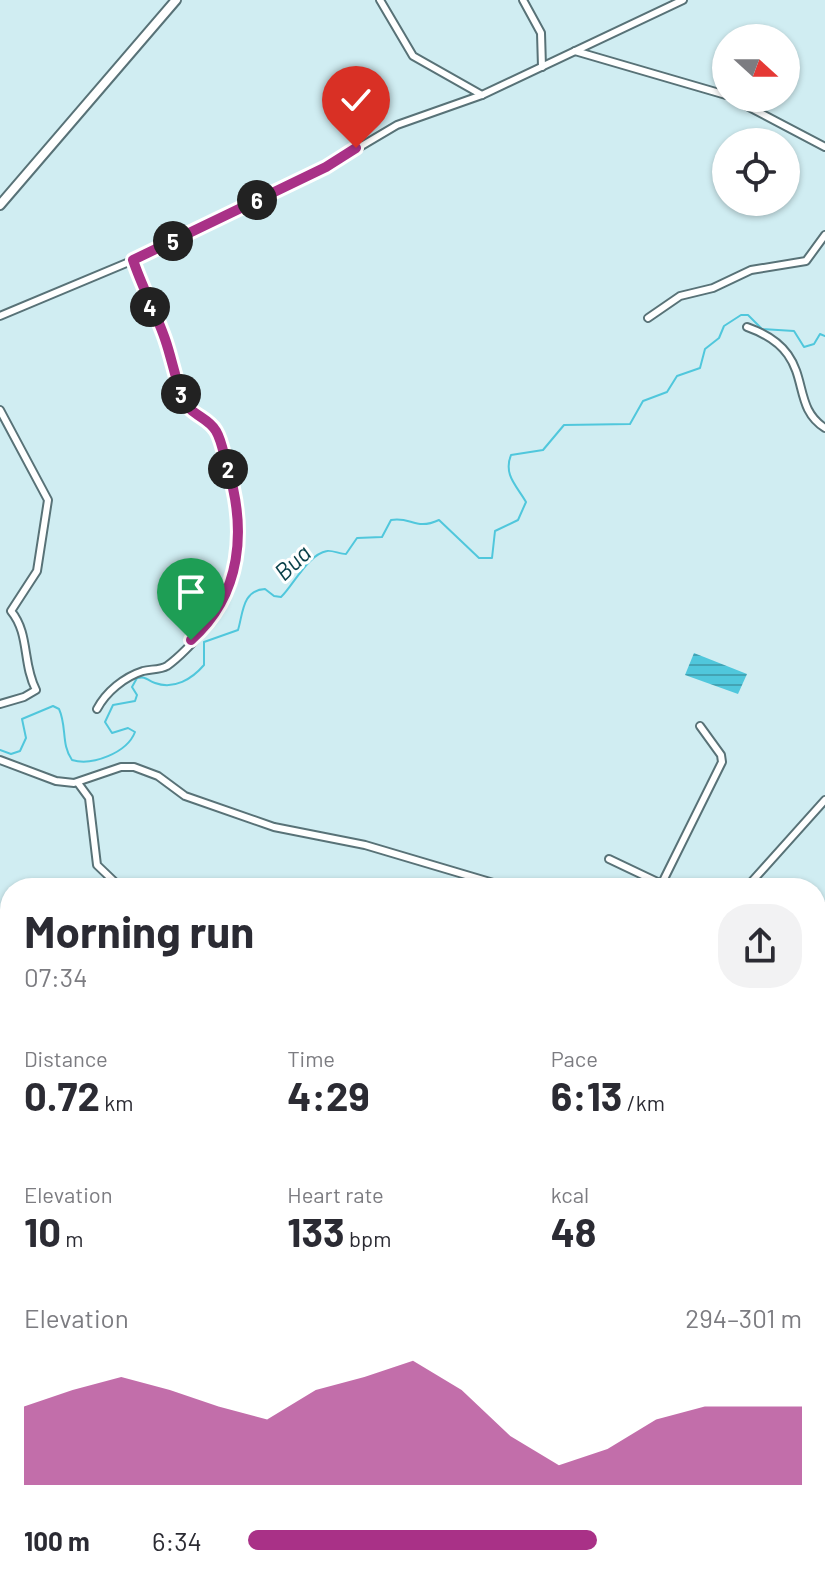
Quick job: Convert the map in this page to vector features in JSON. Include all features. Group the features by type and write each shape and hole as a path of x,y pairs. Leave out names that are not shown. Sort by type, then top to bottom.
{"street":[{"path":"0,205 176,0"},
{"path":"380,0 413,56 482,95"},
{"path":"523,0 541,33 542,67"},
{"path":"0,316 133,260 326,167 397,125 482,95 683,0"},
{"path":"575,51 712,89"},
{"path":"759,112 825,147"},
{"path":"648,318 680,296 713,288 751,270 806,261 825,235"},
{"path":"97,709 104,696 120,683 138,673 165,667 207,626 221,608 233,577 238,548 235,489 217,432 208,421 192,414 184,401 165,338 133,260"},
{"path":"747,327 762,333 796,363 809,415 825,428"},
{"path":"0,410 48,500 37,571 11,611 26,639 25,657 36,690 0,704"},
{"path":"664,878 722,762 721,755 700,726"},
{"path":"0,760 56,781 78,783 121,767 134,767 158,776 185,796 274,827 365,845 476,878"},
{"path":"78,783 89,798 97,865 111,878"},
{"path":"755,878 825,800"},
{"path":"609,859 651,878"},
{"path":"0,1193 0,1225"}],"water":[{"path":"694,653 747,674 738,694 685,675"}],"waterway":[{"name":"Bua","path":"0,750 11,754 20,751 26,738 22,719 53,706 59,709 66,748 72,760 89,761 117,752 135,732 128,728 112,733 105,722 113,705 135,701 137,695 132,687 137,678 162,685 188,679 204,665 204,642 238,630 245,604 257,590 265,589 281,597 320,553 331,551 346,554 357,538 382,537 391,520 419,524 439,520 479,558 492,558 495,531 518,520 526,502 510,474 511,455 543,450 564,425 630,424 643,401 667,392 677,376 700,368 705,349 719,338 724,326 741,315 748,315 762,329 794,331 804,347 814,344 820,334 825,336"}],"route":[{"path":"191,640 221,608 233,577 239,522 235,489 217,432 208,421 192,414 184,401 165,338 133,260 326,167 356,148"}]}
